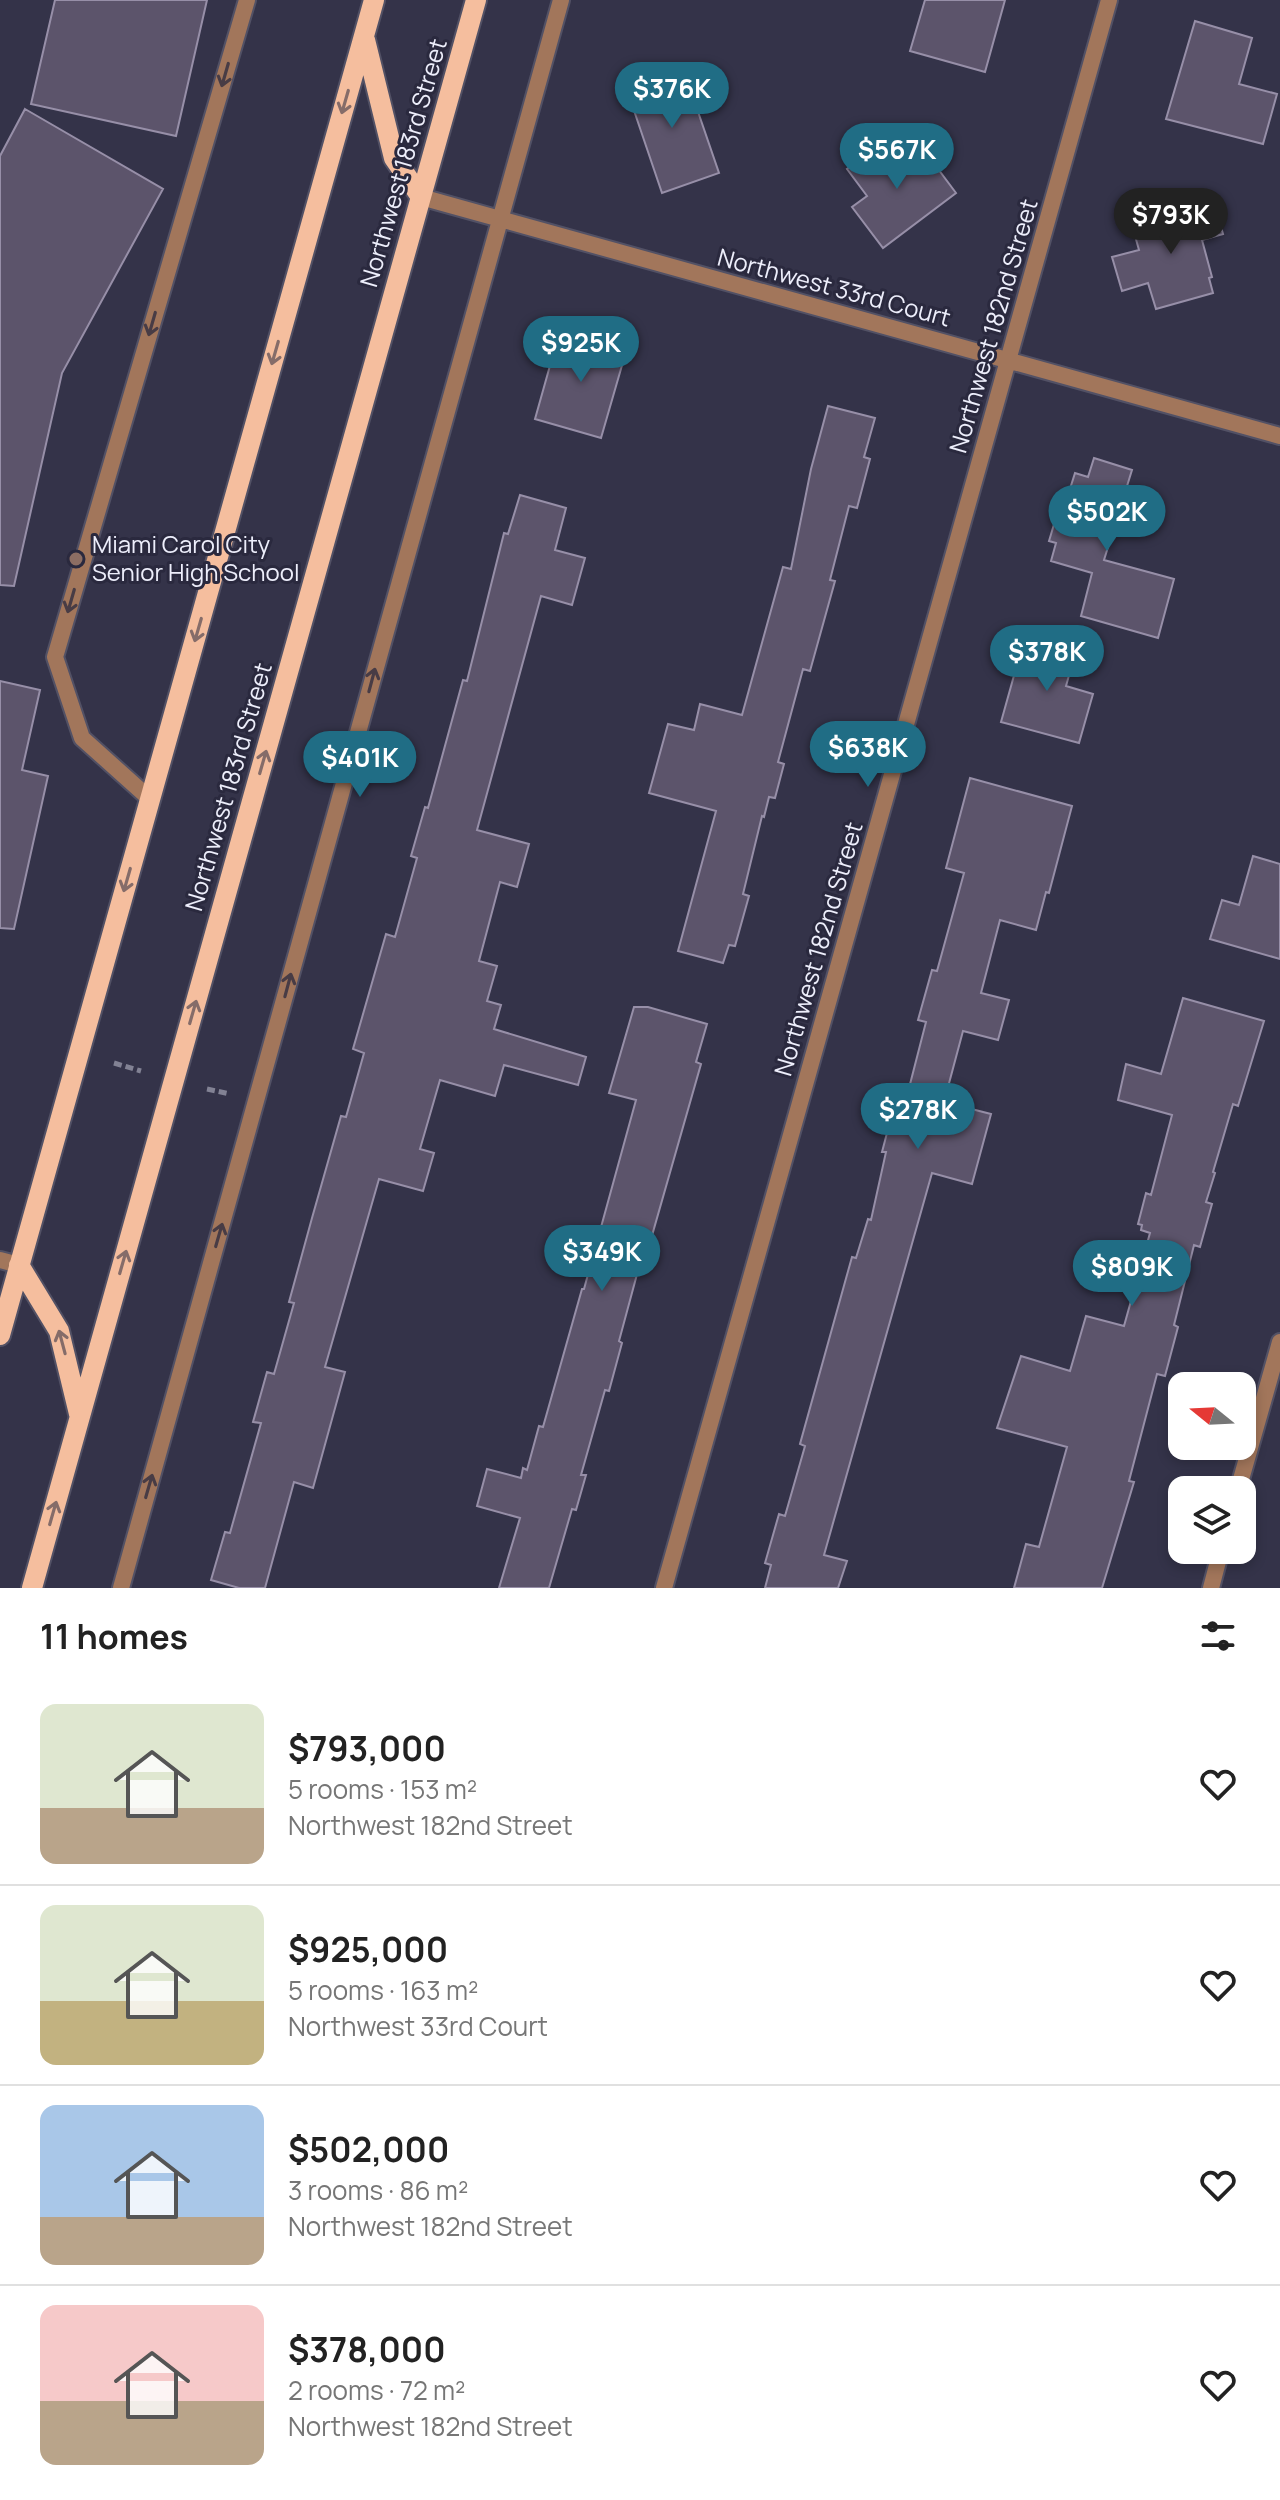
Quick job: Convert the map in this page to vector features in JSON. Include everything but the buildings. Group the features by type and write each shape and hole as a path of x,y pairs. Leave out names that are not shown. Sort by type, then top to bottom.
{"main road":[{"path":"0,1335 10,1263 150,799 374,0"},
{"name":"Northwest 183rd Street","path":"32,1588 476,0"},
{"path":"364,36 394,158 421,197"},
{"path":"10,1263 59,1331 80,1418"}],"street":[{"path":"150,799 82,738 55,657 247,0"},
{"path":"121,1588 561,0"},
{"name":"Northwest 182nd Street","path":"664,1588 1109,0"},
{"name":"Northwest 33rd Court","path":"421,197 1280,436"},
{"path":"1242,1476 1280,1342"},
{"path":"1211,1588 1217,1564"}],"path":[{"path":"114,1063 141,1071"},
{"path":"207,1089 232,1095"}],"place":[{"name":"Miami Carol City Senior High School","path":"76,559"}]}
